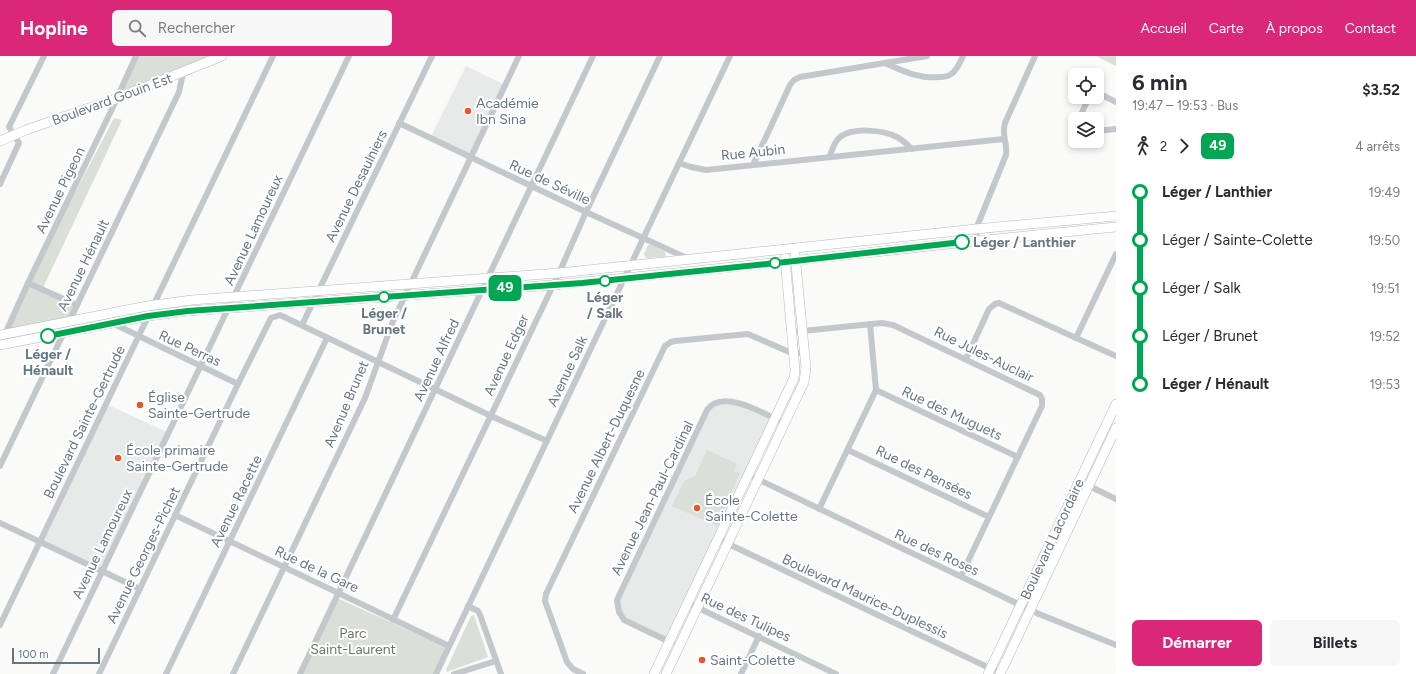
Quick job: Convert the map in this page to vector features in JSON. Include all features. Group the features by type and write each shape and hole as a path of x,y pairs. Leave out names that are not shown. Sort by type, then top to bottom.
{"main road":[{"name":"Boulevard Gouin Est","path":"0,141 116,99 222,56"},
{"path":"2,334 153,305 234,296 559,274 976,229 1116,216"},
{"path":"0,345 148,316 229,308 552,285 1116,227"},
{"path":"666,674 804,382 806,373 794,249"},
{"path":"654,674 794,378 794,353 784,250"},
{"name":"Boulevard Lacordaire","path":"989,671 1116,404"},
{"name":"Boulevard Lacordaire","path":"1000,674 1116,428"}],"street":[{"path":"0,184 19,143 8,127 44,56"},
{"name":"Avenue Pigeon","path":"2,334 28,283 136,56"},
{"name":"Boulevard Sainte-Gertrude","path":"0,625 273,56"},
{"name":"Avenue Lamoureux","path":"53,674 349,56"},
{"name":"Avenue Desaulniers","path":"302,325 432,56"},
{"name":"Avenue Brunet","path":"233,674 365,398 388,331 519,56"},
{"name":"Avenue Alfred","path":"300,674 593,56"},
{"name":"Avenue Edger","path":"393,620 552,285 559,274 586,212 660,56"},
{"name":"Avenue Salk","path":"437,674 730,56"},
{"path":"753,164 790,85 794,80 800,77 927,56"},
{"path":"885,63 910,74 925,78 933,78 952,74 958,67 963,56"},
{"path":"977,241 976,229 1006,155 1003,129 1035,56"},
{"name":"Avenue Hénault","path":"0,466 179,92 183,73"},
{"path":"1104,96 1116,102"},
{"name":"Rue de Séville","path":"399,123 586,212 692,260"},
{"path":"1104,130 1116,129"},
{"path":"830,156 835,144 841,136 865,131 878,132 898,138 912,149"},
{"name":"Rue Aubin","path":"679,163 706,170 1004,139"},
{"path":"1076,338 1116,254"},
{"path":"28,283 77,305"},
{"path":"966,359 989,309 995,304 1003,304 1116,356"},
{"name":"Avenue Georges-Pichet","path":"99,674 271,318 280,315 302,325"},
{"name":"Rue Perras","path":"112,323 138,337 238,384"},
{"name":"Rue Jules-Auclair","path":"792,332 882,323 893,325 1038,393 1042,399 1042,406 961,576"},
{"path":"819,509 876,390 870,324"},
{"path":"302,325 491,416 547,441"},
{"name":"Avenue Albert-Duquesne","path":"583,674 573,669 568,662 545,601 546,594 665,346 675,341 748,334 794,353 804,353"},
{"name":"Avenue Racette","path":"166,674 327,338"},
{"name":"Rue des Muguets","path":"876,390 1018,457"},
{"name":"Avenue Jean-Paul-Cardinal","path":"678,647 628,623 623,619 617,607 617,598 710,406 720,402 736,402 785,424"},
{"name":"Rue des Pensées","path":"848,450 989,517"},
{"name":"Rue des Roses","path":"749,475 1020,605 1116,645"},
{"path":"1079,481 1116,498"},
{"name":"Rue de la Gare","path":"175,515 339,592 393,620 449,646"},
{"path":"0,523 140,589"},
{"name":"Boulevard Maurice-Duplessis","path":"718,539 989,671 1000,674"},
{"name":"Rue des Tulipes","path":"688,603 836,674"},
{"path":"468,606 478,611 480,615 501,674"},
{"path":"741,674 759,636"},
{"path":"454,674 496,661"}],"shaded area":[{"name":"Académie Ibn Sina","path":"466,66 505,85 470,157 430,138"},
{"path":"106,404 169,433 102,571 40,542"},
{"name":"École Sainte-Colette","path":"713,404 745,405 775,419 669,642 628,623 617,615 617,598"}],"green space":[{"path":"139,56 222,56 117,101"},
{"path":"1096,56 1116,56 1116,66"},
{"path":"114,118 122,120 41,292 77,305 69,321 5,334 28,283"},
{"path":"648,245 665,252 666,256 646,258 644,254"},
{"path":"707,450 737,464 734,471 740,473 717,526 672,506 684,481 695,476"},
{"name":"Parc Saint-Laurent","path":"337,598 448,648 435,674 301,674"},
{"path":"474,615 488,657 447,672 446,670 471,616"}],"bus line":[{"name":"49","path":"48,336 148,316 188,311 582,283 962,242"}],"place":[{"name":"Académie Ibn Sina","path":"468,111"},
{"name":"Léger / Lanthier","path":"962,242"},
{"name":"Léger / Salk","path":"605,281"},
{"name":"Léger / Brunet","path":"384,297"},
{"name":"Léger / Hénault","path":"48,336"},
{"name":"Église Sainte-Gertrude","path":"140,405"},
{"name":"École primaire Sainte-Gertrude","path":"118,458"},
{"name":"École Sainte-Colette","path":"697,508"},
{"name":"Saint-Colette","path":"702,660"}]}
